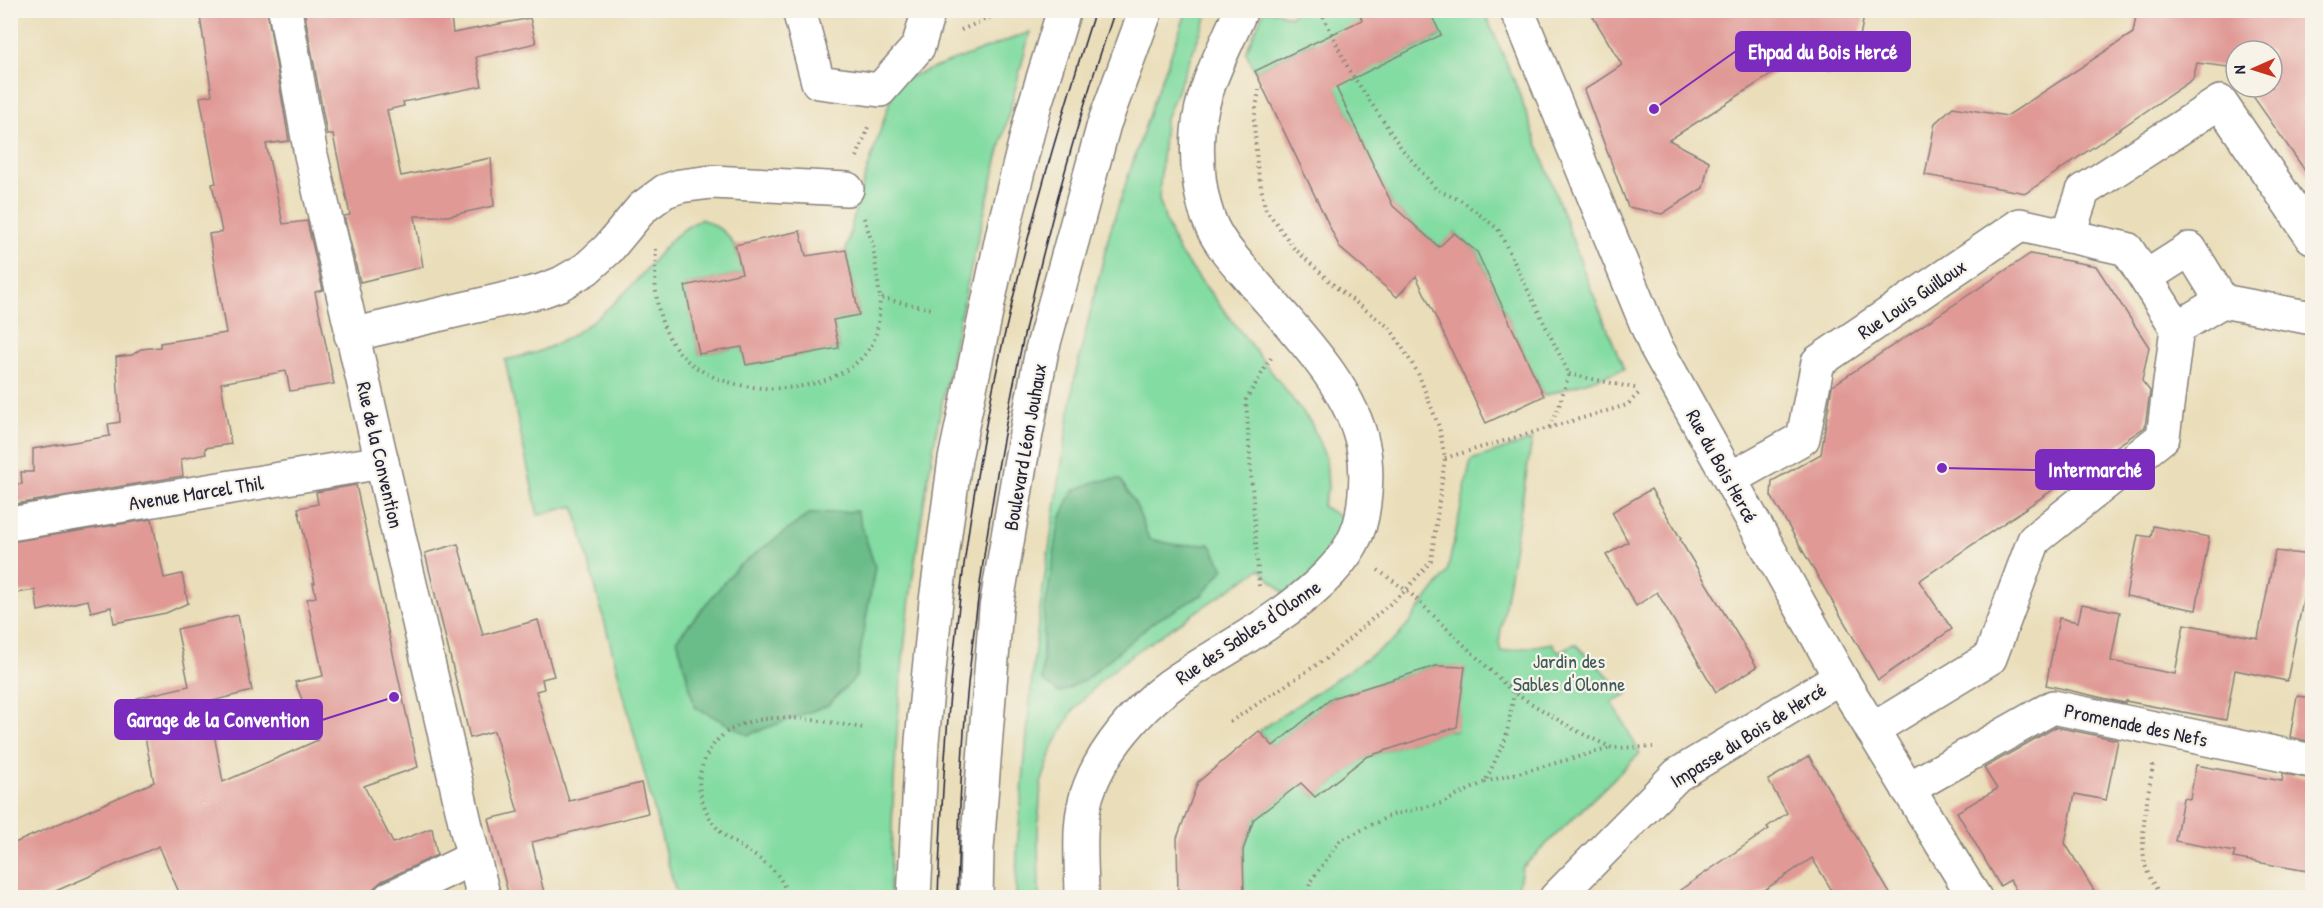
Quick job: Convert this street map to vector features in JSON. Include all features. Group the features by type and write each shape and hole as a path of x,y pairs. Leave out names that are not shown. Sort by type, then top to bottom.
{"street":[{"name":"Rue de la Convention","path":"285,10 310,155 473,858 484,897"},
{"path":"799,10 819,82 880,90 918,47 929,10"},
{"path":"914,897 915,836 923,729 936,601 955,459 1005,223 1032,111 1064,10"},
{"name":"Boulevard Léon Jouhaux","path":"976,897 978,838 996,608 1022,453 1042,350 1104,124 1146,10"},
{"name":"Rue des Sables d'Olonne","path":"1082,897 1081,824 1089,786 1109,751 1135,715 1168,687 1262,625 1327,578 1349,550 1361,520 1366,485 1363,445 1350,409 1327,370 1226,249 1212,226 1202,197 1198,131 1205,97 1241,10"},
{"name":"Rue du Bois Hercé","path":"1516,10 1655,345 1840,677 1975,897"},
{"path":"2068,236 2083,191 2220,102 2313,237"},
{"path":"351,335 541,291 560,284 596,260 642,208 654,198 664,191 680,186 712,182 847,189"},
{"name":"Rue Louis Guilloux","path":"1730,479 1803,438 1818,362 2020,225 2127,249 2177,328"},
{"path":"2146,277 2190,249 2222,301"},
{"path":"1872,730 1990,658 2034,540 2163,437 2177,328 2222,301 2313,318"},
{"name":"Avenue Marcel Thil","path":"10,524 382,462"},
{"name":"Impasse du Bois de Hercé","path":"1556,897 1677,775 1840,677"},
{"name":"Promenade des Nefs","path":"1908,789 2053,707 2313,761"},
{"path":"390,897 473,858"}],"path":[{"path":"1321,11 1349,70 1402,149 1437,190 1462,201 1498,229 1569,374 1558,409 1548,430"},
{"path":"654,198 657,221 654,277 658,312 667,335 680,353 696,368 715,379 744,387 773,388 824,381 843,372 871,346 876,332 880,297 870,236 857,202 847,189 880,90"},
{"path":"880,297 932,309"},
{"path":"1262,625 1246,400 1290,326"},
{"path":"1445,458 1548,430 1627,405 1642,390 1569,374"},
{"path":"1349,550 1410,593 1514,693 1575,730 1612,748"},
{"path":"1485,782 1506,738 1514,693"},
{"path":"787,897 787,890 780,877 753,854 723,834 709,817 702,802 699,785 701,769 707,754 726,733 750,722 793,718 863,728"},
{"path":"2158,729 2144,833 2145,864 2152,882 2163,897"},
{"path":"1308,897 1310,882 1340,841 1391,815 1442,803 1485,782 1612,748 1660,746"}],"green space":[{"path":"1187,11 1209,11 1165,121 1159,199 1167,225 1179,252 1311,423 1326,459 1328,488 1322,506 1344,519 1321,562 1287,596 1260,569 1133,654 1101,680 1072,712 1054,745 1041,784 1038,830 1039,897 1016,898 1017,850 1033,666 1075,376 1110,231 1152,105"},
{"path":"1264,11 1274,11 1291,17 1294,11 1358,11 1382,64 1441,36 1429,11 1484,11 1516,85 1585,274 1624,369 1544,396 1477,252 1455,233 1439,247 1393,206 1314,42 1255,71 1246,52"},
{"path":"1030,32 961,314 920,527 905,636 898,711 890,897 677,897 574,506 538,515 505,360 554,345 592,322 626,292 672,239 701,219 720,229 730,239 737,253 742,273 685,286 699,354 742,347 746,365 839,348 833,320 859,315 846,250 857,202 896,82"},
{"name":"Jardin des Sables d'Olonne","path":"1532,440 1499,642 1501,652 1552,643 1558,652 1575,644 1627,694 1612,702 1640,753 1522,868 1516,897 1244,897 1243,850 1254,819 1301,783 1315,797 1366,757 1447,730 1456,731 1465,668 1436,666 1332,698 1273,746 1259,731 1397,638 1447,573 1471,460"},
{"path":"1120,479 1136,505 1149,539 1177,545 1210,544 1224,569 1202,595 1152,623 1085,680 1059,693 1042,680 1044,616 1060,519 1073,491 1097,481"},
{"path":"857,511 875,567 856,677 828,705 748,735 695,707 677,639 736,568 809,514"}],"building":[{"path":"199,10 267,10 289,141 266,144 283,224 307,221 323,290 315,292 334,384 290,391 286,371 221,383 231,444 205,448 206,454 181,459 183,476 10,505 10,485 22,484 21,472 33,472 33,449 110,436 108,424 120,422 116,357 132,355 141,349 160,347 160,343 226,333 209,234 222,232 212,184 216,183 200,97 212,95"},
{"path":"304,10 450,10 453,33 530,18 536,43 476,57 482,86 403,102 404,106 387,110 401,176 491,158 494,206 448,216 415,216 423,267 360,282 344,216 350,215 333,135 327,135"},
{"path":"1358,10 1429,10 1441,35 1336,87 1393,206 1439,247 1454,233 1477,252 1544,396 1486,423 1416,276 1397,297 1340,248 1255,71 1362,20"},
{"path":"1589,10 1865,10 1859,42 1863,49 1829,70 1825,64 1797,58 1669,140 1709,161 1703,188 1662,214 1628,207 1584,90 1622,65"},
{"path":"2137,10 2313,10 2313,182 2255,99 2284,99 2284,39 2224,39 2224,66 2197,63 2193,79 2026,193 1925,175 1935,123 1953,107 2007,116 2133,33"},
{"path":"800,231 806,256 846,250 859,315 833,320 839,348 746,365 742,347 699,354 685,286 742,273 735,245"},
{"path":"2030,254 2096,266 2149,347 2142,381 2150,391 2145,427 1919,581 1952,629 1878,680 1771,496 1772,481 1821,454 1832,386"},
{"path":"356,485 418,767 364,786 393,843 432,828 437,855 382,881 374,888 371,897 181,897 159,846 42,897 10,897 10,845 154,782 137,698 189,686 177,629 238,615 252,691 208,702 223,782 318,740 295,682 323,676 307,599 316,597 313,583 315,583 298,508 318,504 316,492"},
{"path":"1651,489 1757,667 1716,692 1657,592 1636,606 1606,555 1628,542 1612,512"},
{"path":"152,519 164,578 182,574 188,603 166,613 114,623 111,607 91,612 88,600 38,611 35,590 10,594 10,542"},
{"path":"2153,526 2209,537 2196,610 2126,596 2138,535 2151,537"},
{"path":"458,544 483,635 538,620 554,676 542,679 544,689 536,691 569,801 641,783 648,813 532,842 545,897 509,897 489,819 518,812 494,731 470,738 425,553"},
{"path":"2275,551 2312,555 2287,681 2235,670 2226,720 2125,701 2125,703 2046,685 2059,618 2078,622 2082,604 2120,612 2111,661 2175,674 2184,624 2258,638"},
{"path":"1436,666 1465,667 1457,727 1366,757 1315,797 1301,783 1254,819 1243,850 1244,897 1178,897 1177,838 1198,782 1259,731 1273,746 1332,698"},
{"path":"2297,696 2313,698 2313,742 2290,737"},
{"path":"2056,727 2118,740 2106,800 2075,794 2065,843 2098,897 2020,897 2010,880 2000,886 1957,812 1997,789 1984,768"},
{"path":"1809,756 1892,897 1836,897 1812,858 1754,897 1670,897 1769,829 1767,827 1787,813 1768,780"},
{"path":"2196,765 2282,781 2283,774 2313,779 2313,872 2233,858 2235,852 2175,841 2183,798 2190,799"}],"tram line":[{"path":"938,898 943,783 952,668 965,554 983,441 1005,332 1032,224 1095,10"},
{"path":"957,898 962,764 968,684 978,598 1005,428 1022,343 1064,175 1115,10"}],"place":[{"name":"Ehpad du Bois Hercé","path":"1654,109"},
{"name":"Intermarché","path":"1942,468"},
{"name":"Garage de la Convention","path":"394,697"}]}
